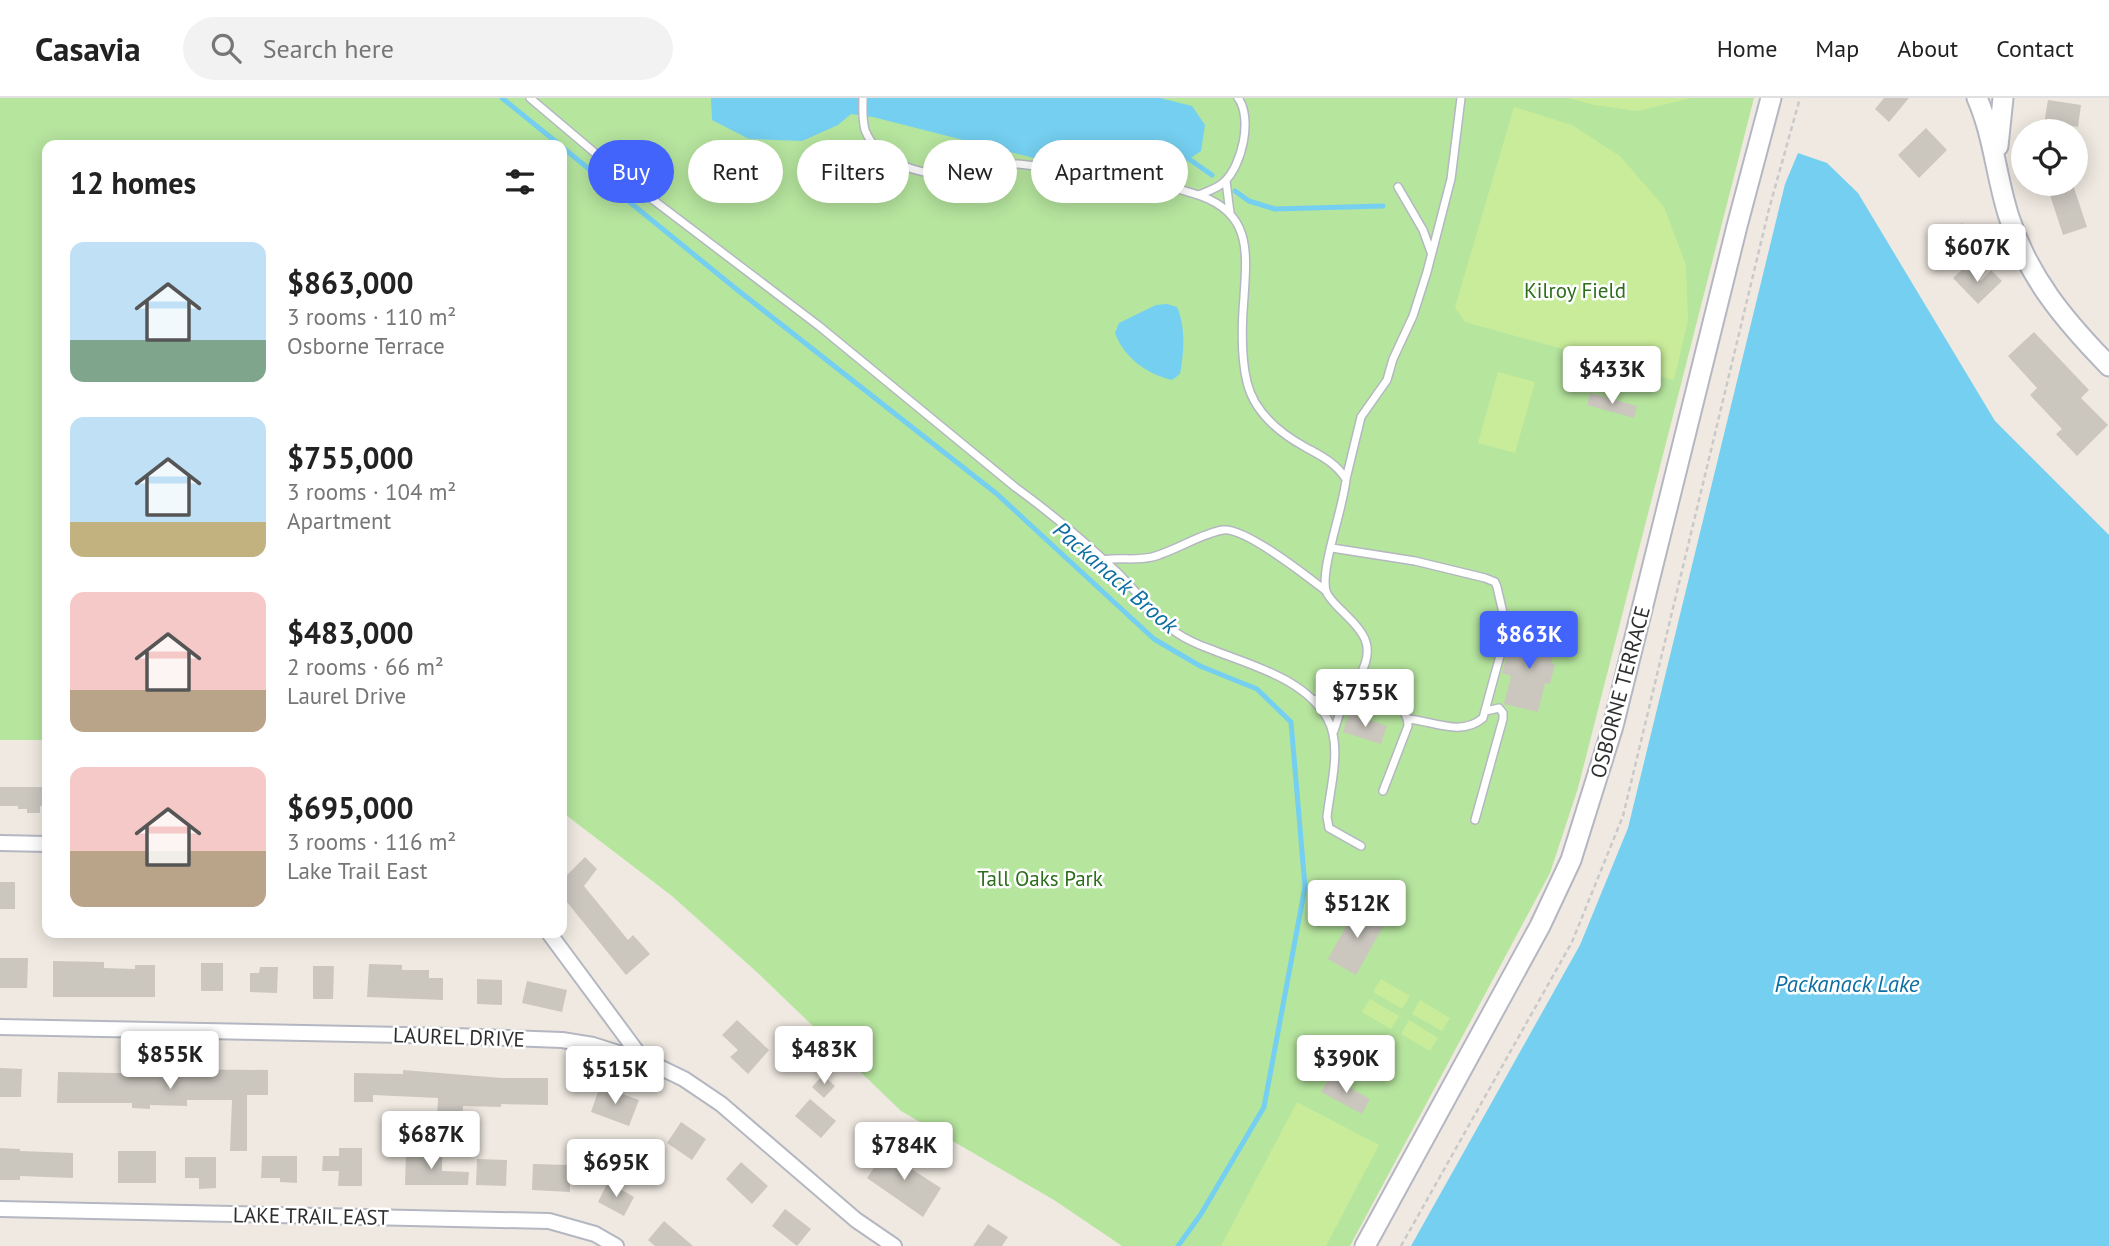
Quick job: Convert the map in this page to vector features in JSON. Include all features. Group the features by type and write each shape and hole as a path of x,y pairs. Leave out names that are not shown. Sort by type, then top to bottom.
{"street":[{"name":"OSBORNE TERRACE","path":"1365,1246 1540,926 1571,860 1613,726 1771,98"},
{"path":"1977,98 1996,158 2008,216 2034,275 2072,328 2109,366"},
{"path":"1996,158 2003,98"},
{"path":"0,843 42,844"},
{"path":"553,938 643,1060"},
{"name":"LAUREL DRIVE","path":"0,1027 562,1040 593,1045 643,1060 684,1079 721,1104 856,1220 894,1246"},
{"name":"LAKE TRAIL EAST","path":"0,1209 549,1222 595,1234 616,1246"}],"lane":[{"path":"530,98 627,180 819,326 1041,506 1103,560 1178,633 1286,681 1313,700 1334,732"},
{"path":"863,98 866,131 874,144 897,163 912,169 953,174 1016,164 1105,179 1143,181 1199,195 1230,213"},
{"path":"1238,98 1245,111 1245,128 1239,154 1226,181 1230,213 1242,233 1246,254 1244,365 1250,395 1268,421 1295,441 1332,462 1346,479"},
{"path":"1326,591 1332,548 1361,417 1387,380 1413,316 1432,253 1451,179 1461,98"},
{"path":"1199,195 1226,181"},
{"path":"1398,187 1423,230 1432,253"},
{"path":"1103,560 1145,559 1212,533 1233,531 1246,536 1289,563 1326,591 1363,634 1369,655 1367,663 1349,690 1334,732 1328,824 1329,828 1361,846"},
{"path":"1332,548 1415,561 1494,582 1507,630 1486,711 1479,722 1460,728 1408,719"},
{"path":"1313,700 1349,690 1390,701 1408,719 1408,726 1383,791"},
{"path":"1475,820 1503,719 1499,708 1486,711"}],"green space":[{"path":"0,98 1754,98 1578,788 1550,873 1350,1246 1122,1246 1054,1200 901,1111 760,975 672,896 567,816 567,140 42,140 42,740 0,740"},
{"path":"1568,98 1691,98 1638,111 1594,105"},
{"name":"Kilroy Field","path":"1514,107 1572,125 1620,156 1664,207 1686,265 1688,320 1674,380 1465,322 1455,307"},
{"path":"1498,372 1535,382 1515,453 1478,443"},
{"path":"1381,979 1410,996 1402,1009 1373,992"},
{"path":"1370,999 1399,1016 1391,1029 1362,1012"},
{"path":"1420,1000 1450,1018 1442,1031 1412,1014"},
{"path":"1409,1020 1438,1038 1430,1051 1401,1034"},
{"path":"1297,1102 1379,1145 1326,1246 1221,1246"}],"water":[{"path":"711,98 1160,98 1192,106 1205,125 1201,151 1188,160 1188,140 1031,140 1031,157 1017,154 1017,140 963,140 851,114 838,125 797,141 749,139 712,120"},
{"name":"Packanack Lake","path":"1798,153 1827,163 1858,193 1995,421 2109,535 2109,1246 1411,1246 1580,945 1628,828 1785,184"},
{"path":"1156,305 1177,307 1183,331 1180,374 1172,380 1154,374 1138,364 1124,350 1115,333 1119,323"}],"building":[{"path":"1884,98 1909,98 1889,122 1875,109"},
{"path":"2048,100 2081,105 2079,119 2045,119"},
{"path":"1926,128 1947,150 1919,178 1898,155"},
{"path":"2050,196 2077,196 2087,227 2063,235"},
{"path":"1962,223 1979,240 1955,263 1938,247"},
{"path":"1966,266 1981,281 1991,270 2002,281 1978,304 1953,278"},
{"path":"2034,332 2089,390 2081,398 2108,425 2077,456 2056,434 2062,429 2030,395 2037,388 2008,356"},
{"path":"1590,393 1637,406 1634,418 1587,405"},
{"path":"1523,632 1557,641 1551,663 1555,664 1550,684 1545,683 1538,712 1504,704 1511,676 1502,673 1508,650 1518,652"},
{"path":"1349,713 1387,726 1381,744 1343,732"},
{"path":"0,787 42,787 40,813 27,813 27,809 18,809 18,806 0,806"},
{"path":"585,857 597,869 584,886 628,940 633,935 650,954 626,975 567,902 567,875"},
{"path":"0,882 15,882 15,909 0,909"},
{"path":"1358,905 1386,921 1356,975 1328,959"},
{"path":"0,958 28,958 27,988 0,988"},
{"path":"53,961 104,962 104,968 135,969 135,965 155,965 155,997 53,997"},
{"path":"201,963 223,963 223,991 201,991"},
{"path":"369,964 402,965 402,970 429,970 429,978 443,978 443,1000 367,997"},
{"path":"313,966 334,966 333,999 313,999"},
{"path":"260,967 278,967 277,993 250,992 250,973 259,973"},
{"path":"477,979 502,980 502,1005 477,1004"},
{"path":"527,981 567,990 562,1012 522,1003"},
{"path":"737,1020 769,1050 748,1074 730,1057 738,1050 722,1035"},
{"path":"0,1068 22,1069 21,1097 0,1097"},
{"path":"170,1069 268,1070 268,1095 247,1095 247,1151 230,1151 232,1100 187,1100 187,1106 150,1105 150,1109 132,1108 132,1103 57,1103 58,1072 170,1074"},
{"path":"403,1070 502,1078 548,1078 548,1105 463,1106 462,1123 437,1121 438,1098 373,1095 373,1102 354,1102 354,1073 403,1074"},
{"path":"823,1075 835,1086 824,1098 812,1087"},
{"path":"1330,1077 1370,1099 1362,1114 1321,1092"},
{"path":"600,1086 639,1100 629,1126 591,1112"},
{"path":"810,1099 836,1121 821,1138 795,1116"},
{"path":"681,1122 706,1139 692,1160 667,1143"},
{"path":"889,1145 909,1159 905,1165 941,1188 923,1217 867,1178"},
{"path":"0,1148 73,1153 73,1178 20,1176 20,1180 0,1180"},
{"path":"339,1148 362,1148 362,1186 338,1186 339,1171 322,1171 323,1156 339,1156"},
{"path":"118,1151 156,1151 156,1183 118,1183"},
{"path":"406,1153 442,1153 442,1171 469,1172 468,1185 405,1185"},
{"path":"262,1156 297,1156 297,1183 280,1182 280,1178 261,1178"},
{"path":"185,1157 216,1157 216,1188 199,1189 199,1178 185,1178"},
{"path":"477,1159 507,1160 506,1186 476,1185"},
{"path":"741,1162 768,1186 752,1204 726,1179"},
{"path":"533,1164 570,1165 570,1192 532,1190"},
{"path":"608,1182 634,1197 624,1216 598,1202"},
{"path":"785,1209 811,1229 797,1246 772,1226"},
{"path":"664,1221 693,1246 655,1246 648,1240"},
{"path":"988,1224 1008,1237 1002,1246 973,1246"}],"waterway":[{"name":"Packanack Brook","path":"502,98 554,140"},
{"name":"Packanack Brook","path":"567,151 735,288 997,494 1154,639 1200,666 1257,689 1291,722 1305,887 1264,1107 1201,1214 1178,1246"},
{"path":"1189,159 1212,175"},
{"path":"1235,191 1249,201 1275,209 1383,206"}],"park label":[{"name":"Tall Oaks Park","path":"1040,878"}]}
